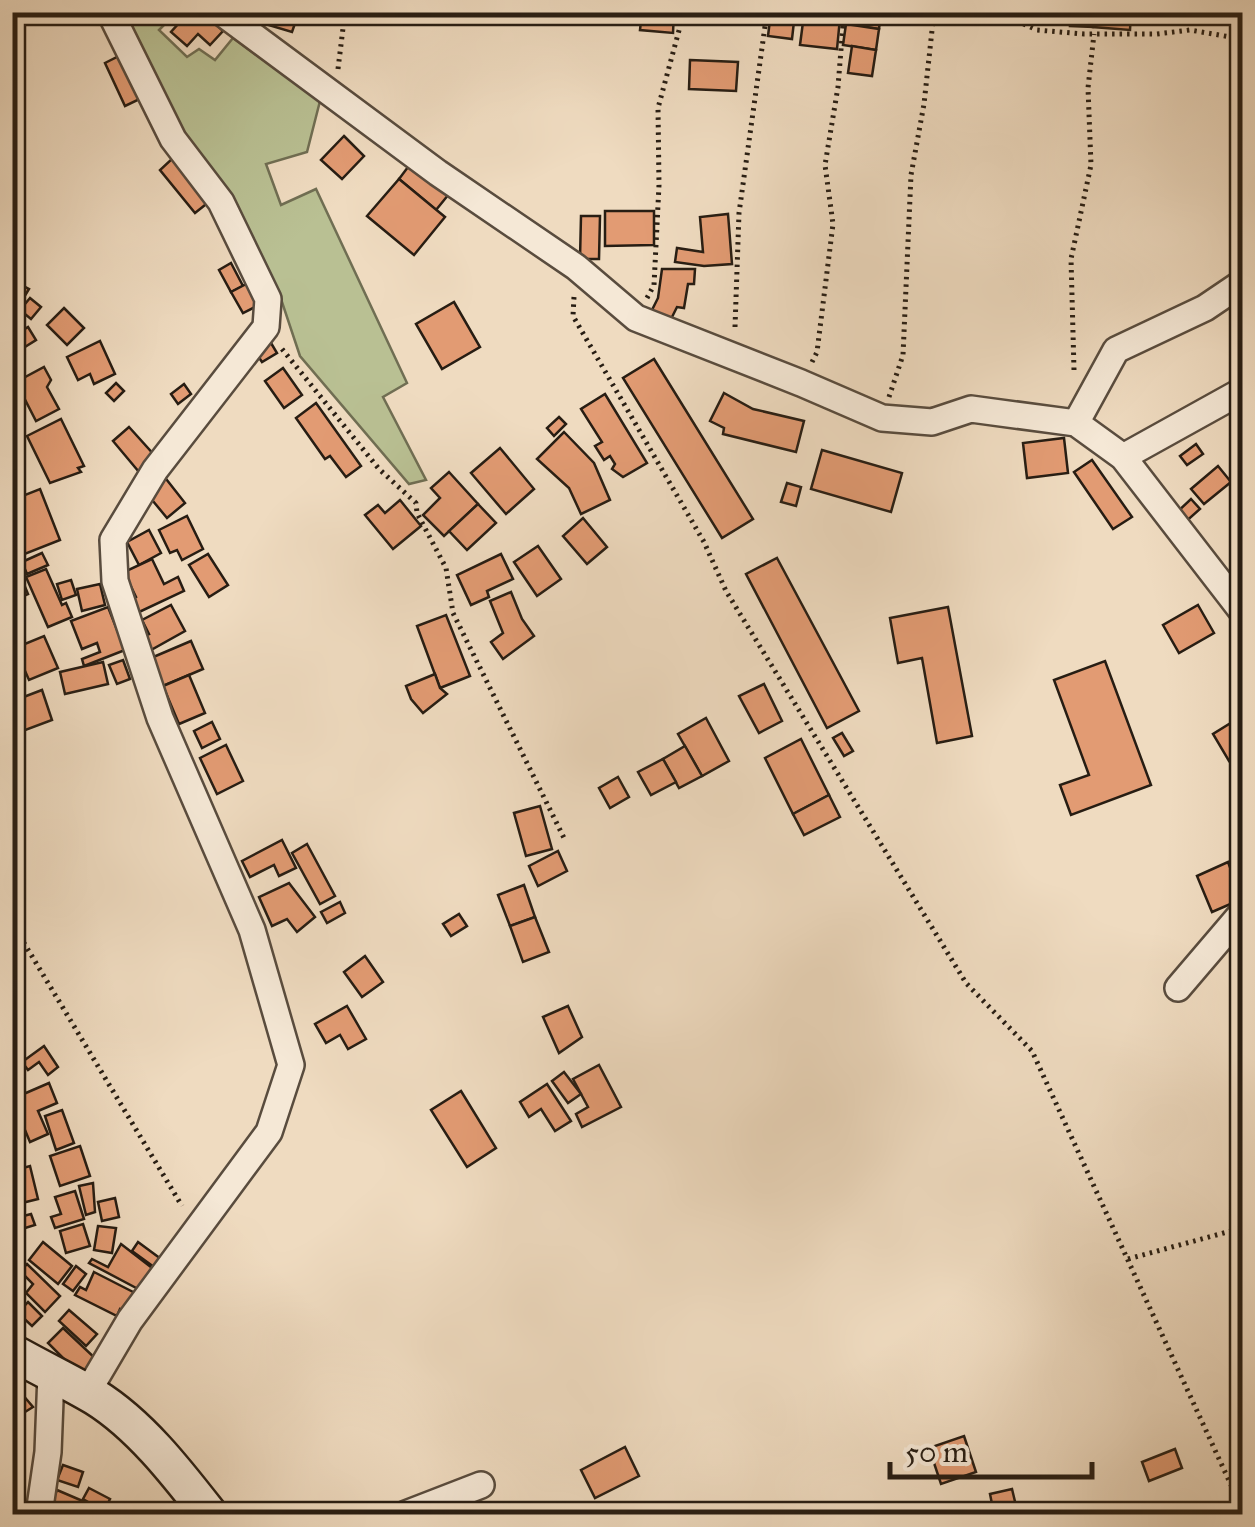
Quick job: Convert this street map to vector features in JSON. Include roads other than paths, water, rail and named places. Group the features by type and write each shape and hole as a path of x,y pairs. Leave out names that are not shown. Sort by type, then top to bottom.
{"street":[{"path":"87,1393 130,1320 270,1132 291,1065 252,930 160,718 116,581 113,540 155,470 266,327 268,299 221,202 173,139 110,12"},
{"path":"221,12 334,97 576,267 636,318 802,382 882,418 932,422 971,408 1076,422 1123,457 1242,611"},
{"path":"1076,422 1116,350 1205,308 1242,282"},
{"path":"1123,457 1242,390"},
{"path":"1178,988 1242,913"},
{"path":"12,1352 124,1418 208,1514"},
{"path":"39,1514 48,1452 51,1374"},
{"path":"406,1514 480,1485"}]}
